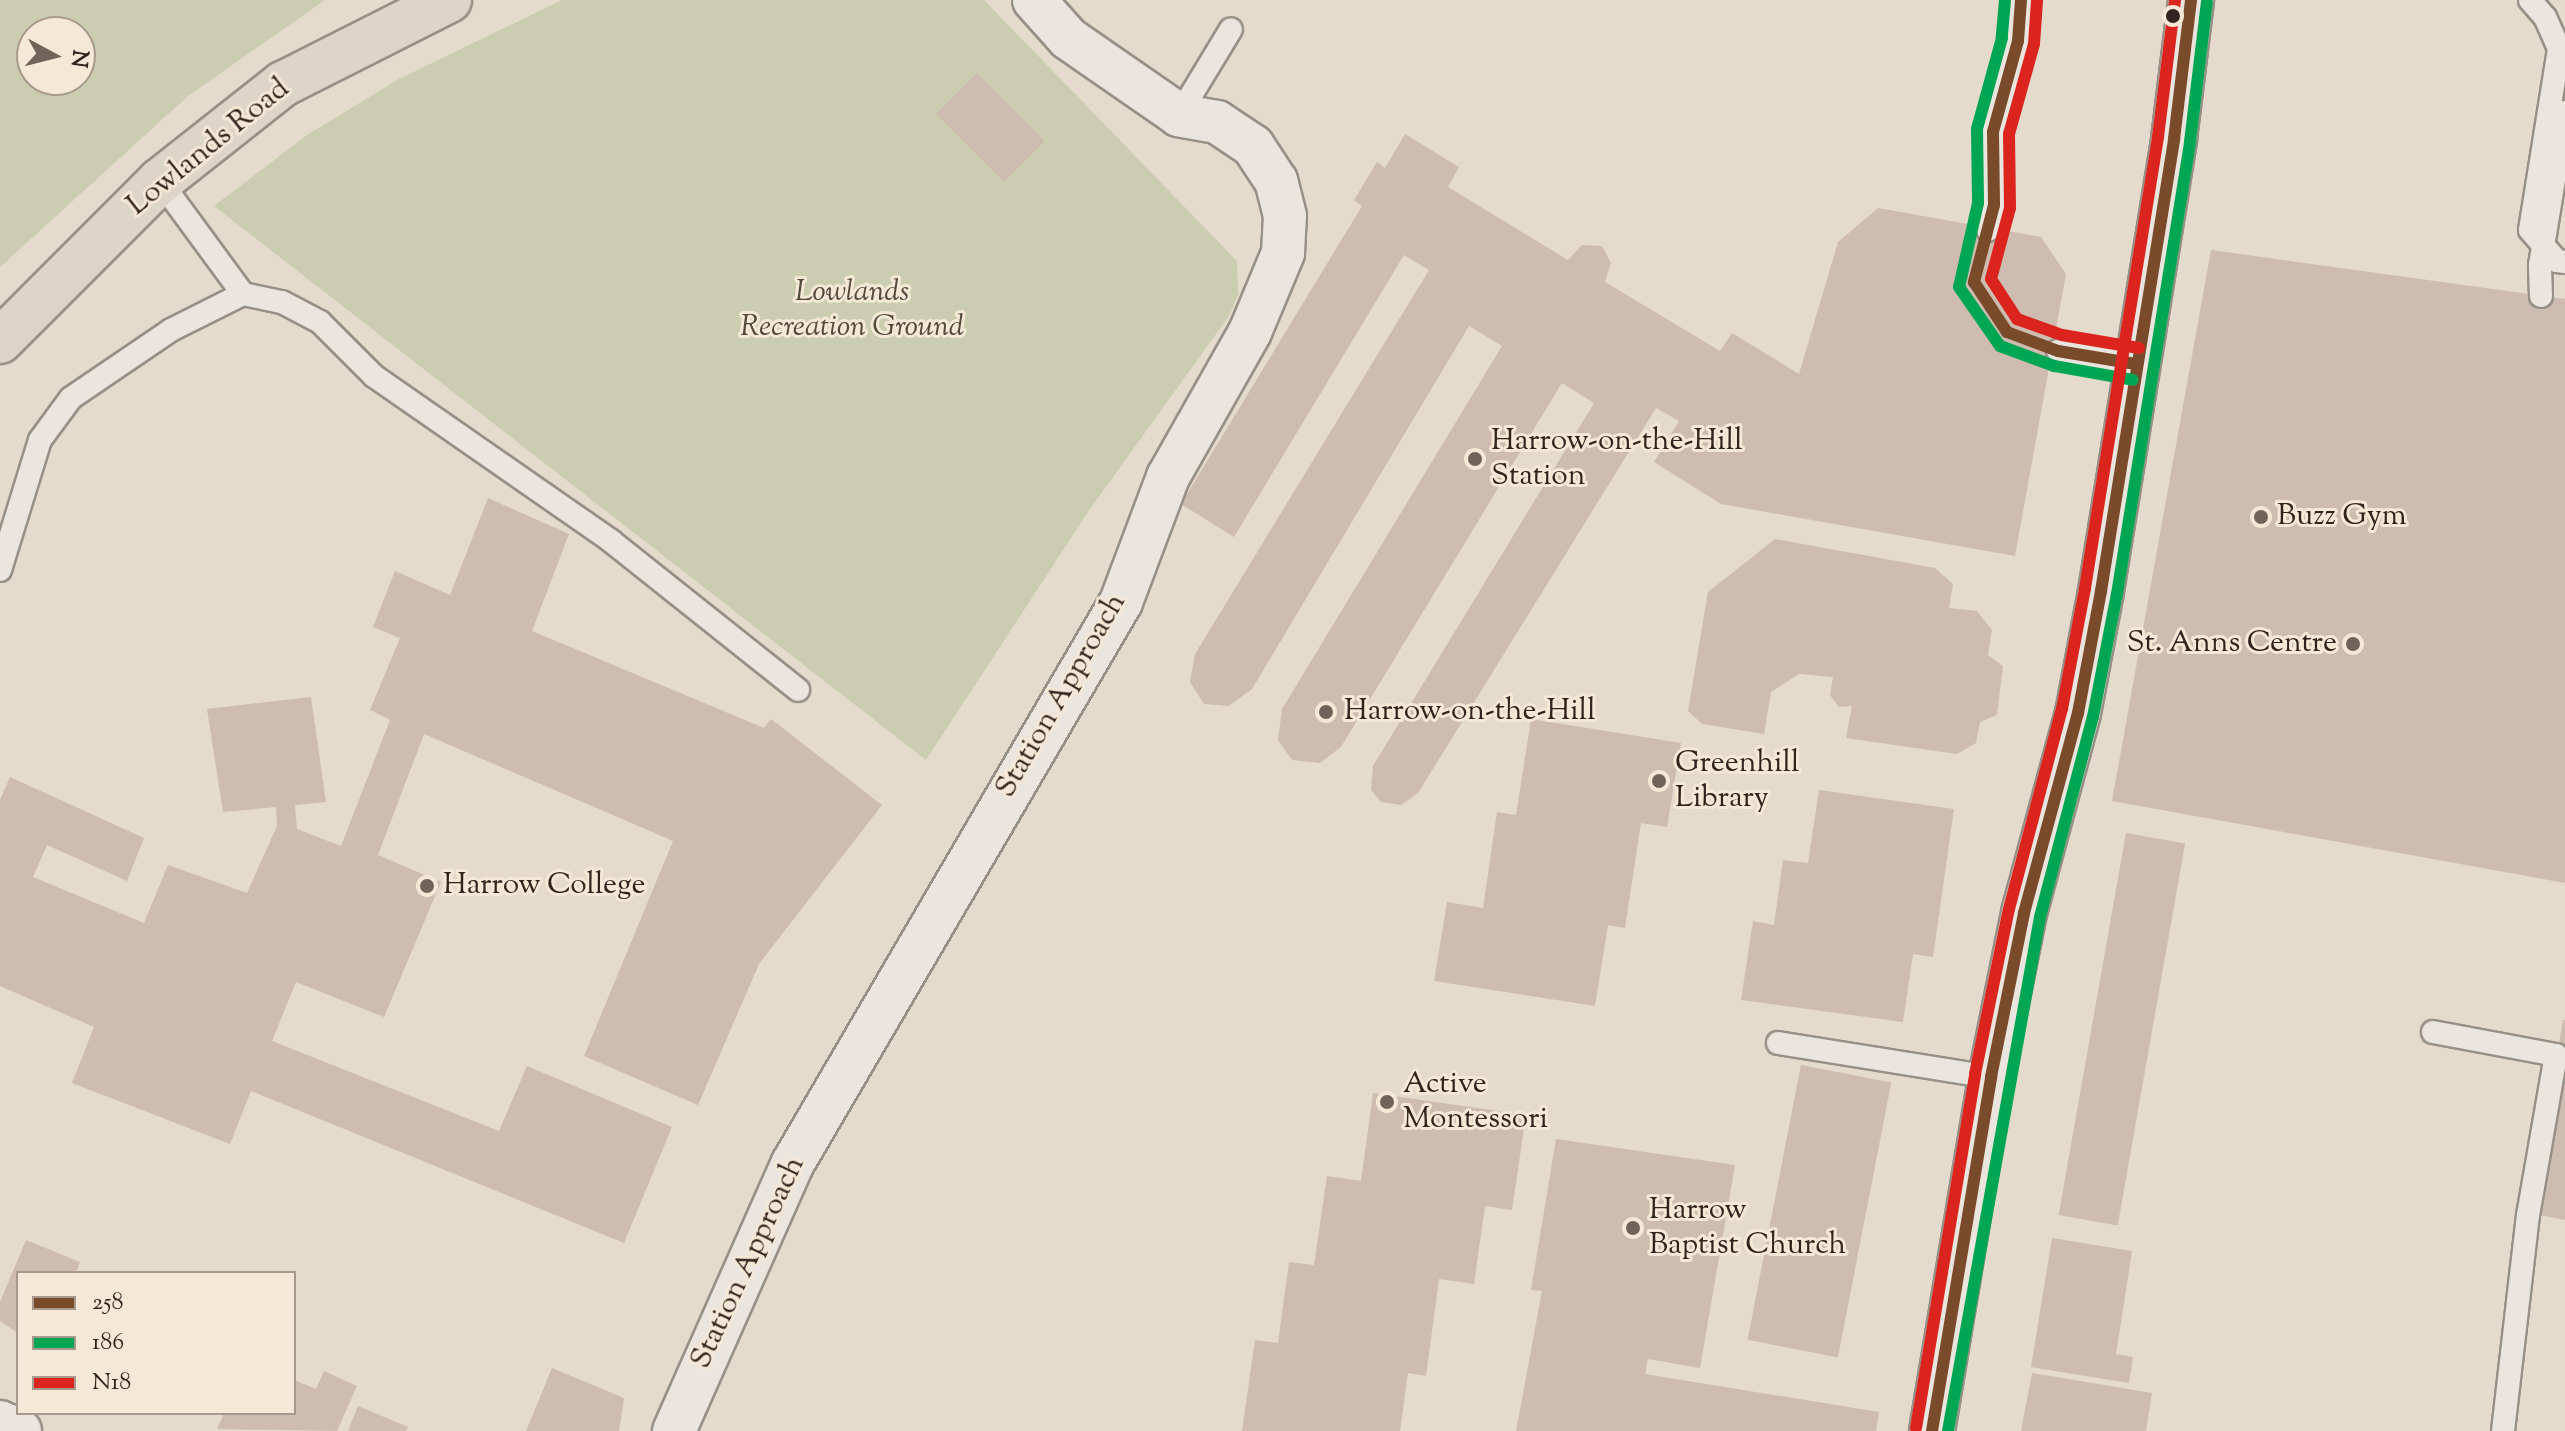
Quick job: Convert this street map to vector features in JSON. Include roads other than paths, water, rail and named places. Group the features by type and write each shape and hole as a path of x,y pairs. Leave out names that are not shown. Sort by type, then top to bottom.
{"main road":[{"name":"Lowlands Road","path":"0,341 160,181 283,84 449,0"},
{"path":"1932,1431 1991,1077 2024,913 2078,713 2136,364 2191,0"}],"street":[{"name":"Station Approach","path":"674,1431 793,1163 1121,602 1168,477 1250,332 1283,253 1285,216 1276,181 1253,146 1217,122 1179,115 1068,38 1034,0"},
{"path":"0,1422 20,1431"}],"lane":[{"path":"1988,230 1994,205 1993,132 2018,41 2021,0"},
{"path":"2530,0 2545,17 2559,49 2530,230 2557,261 2565,262"},
{"path":"1179,115 1231,29"},
{"path":"2541,296 2540,265 2565,112"},
{"path":"160,181 243,294"},
{"path":"0,570 40,440 71,398 171,330 243,294 282,302 320,322 374,376 611,541 798,690"},
{"path":"2058,351 2136,364"},
{"path":"2433,1032 2556,1055 2528,1215 2503,1431"},
{"path":"1778,1043 1991,1077"}],"place":[{"name":"Harrow-on-the-Hill Station","path":"1475,459"},
{"name":"Buzz Gym","path":"2261,517"},
{"name":"St. Anns Centre","path":"2353,644"},
{"name":"Harrow-on-the-Hill","path":"1326,712"},
{"name":"Greenhill Library","path":"1659,781"},
{"name":"Harrow College","path":"427,886"},
{"name":"Active Montessori","path":"1387,1102"},
{"name":"Harrow Baptist Church","path":"1633,1228"}],"park label":[{"name":"Lowlands Recreation Ground","path":"852,310"}]}
